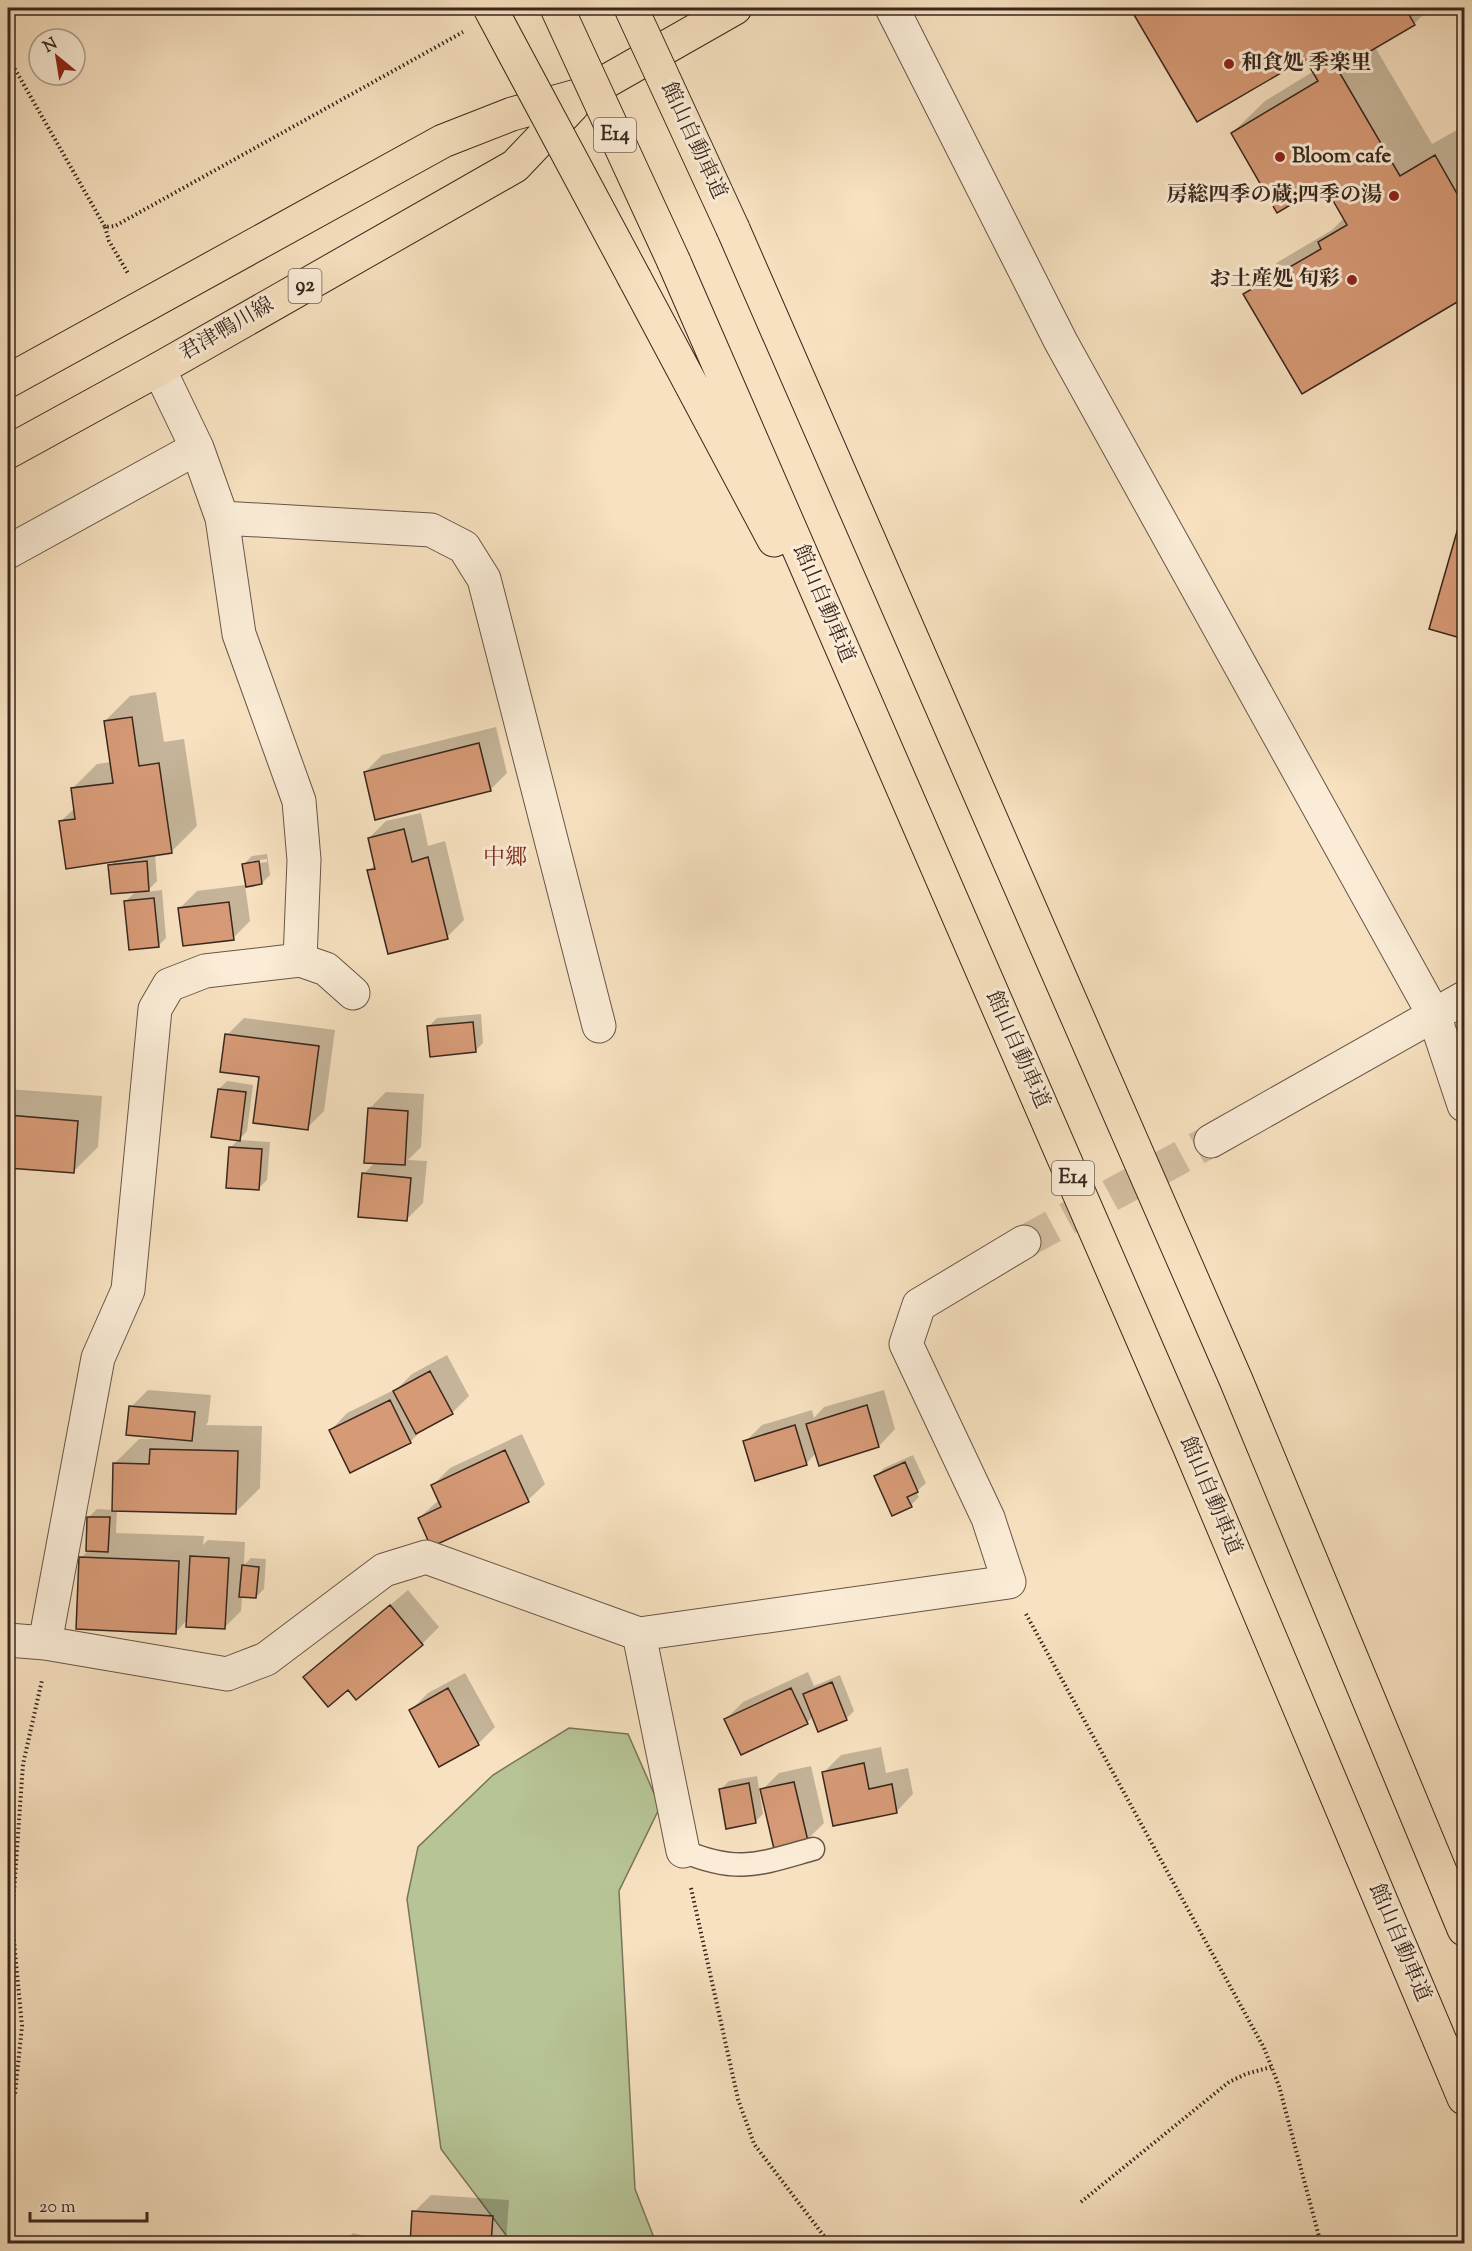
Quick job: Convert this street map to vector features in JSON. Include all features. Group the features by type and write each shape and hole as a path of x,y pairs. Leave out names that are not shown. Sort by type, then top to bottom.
{"main road":[{"path":"490,8 892,765"},
{"name":"館山自動車道","path":"556,8 674,262 1190,1448 1464,2098"},
{"name":"館山自動車道","path":"631,8 734,229 1236,1380 1464,1929"},
{"name":"君津鴨川線","path":"8,381 443,141 512,114 584,94 735,8"},
{"name":"君津鴨川線","path":"8,452 159,369 515,166 584,94"}],"street":[{"path":"892,8 1061,342 1434,1015 1464,1105"},
{"path":"159,369 197,448 222,518 239,634 299,801 304,860 300,960"},
{"path":"8,552 197,448"},
{"path":"222,518 431,530 464,547 484,579 599,1026"},
{"path":"48,1644 98,1358 128,1290 155,1009 169,985 205,971 300,960 326,969 353,993"},
{"path":"1211,1141 1464,998"},
{"path":"8,1640 48,1644 227,1674 266,1659 384,1570 426,1557 639,1634 1009,1582 988,1518 906,1344 919,1305 1024,1242"},
{"path":"639,1634 683,1851"}],"lane":[{"path":"683,1851 708,1861 754,1866 813,1849"}],"path":[{"path":"105,227 115,226 465,31"},
{"path":"8,57 146,304"},
{"path":"1009,1582 1264,2048 1279,2086 1321,2244"},
{"path":"8,2105 15,2094 22,2026 12,1920 23,1764 48,1644"},
{"path":"683,1851 738,2098 754,2144 830,2244"},
{"path":"1081,2202 1229,2082 1246,2074 1271,2067"}],"green space":[{"path":"569,1728 628,1734 660,1807 619,1891 635,2189 656,2243 512,2243 441,2149 407,1899 418,1847 493,1775"}],"building":[{"name":"房総四季の蔵;四季の湯","path":"1130,8 1413,8 1407,11 1415,25 1338,70 1400,176 1435,155 1464,206 1464,298 1302,394 1243,294 1321,249 1318,242 1347,225 1324,185 1277,213 1231,133 1318,81 1305,59 1197,122"},
{"path":"1462,514 1464,514 1464,639 1429,629"},
{"path":"132,717 139,766 159,763 172,853 66,869 59,821 75,819 71,788 113,783 104,721"},
{"path":"479,743 491,791 375,820 364,772"},
{"path":"404,829 412,862 428,857 448,939 388,954 367,870 375,869 368,838"},
{"path":"147,861 149,891 111,894 108,865"},
{"path":"259,861 262,884 246,887 242,864"},
{"path":"154,898 159,947 129,950 124,901"},
{"path":"229,902 234,940 183,946 178,908"},
{"path":"473,1022 476,1052 430,1057 427,1026"},
{"path":"225,1034 319,1046 308,1130 253,1123 259,1077 220,1072"},
{"path":"218,1089 246,1092 240,1141 211,1137"},
{"path":"368,1108 408,1111 405,1165 364,1163"},
{"path":"8,1115 78,1121 74,1173 8,1168"},
{"path":"229,1147 262,1149 259,1190 226,1188"},
{"path":"362,1173 411,1178 407,1221 358,1217"},
{"path":"430,1371 453,1414 416,1434 393,1391"},
{"path":"390,1400 411,1443 350,1473 329,1430"},
{"path":"867,1405 879,1447 819,1466 806,1424"},
{"path":"129,1406 195,1412 192,1441 126,1435"},
{"path":"795,1425 807,1465 755,1481 743,1441"},
{"path":"150,1449 238,1451 236,1514 112,1511 113,1463 149,1464"},
{"path":"505,1450 529,1502 431,1547 418,1518 441,1507 431,1485"},
{"path":"905,1462 918,1492 907,1497 912,1507 892,1516 874,1476"},
{"path":"87,1517 110,1517 108,1552 86,1551"},
{"path":"190,1556 229,1558 225,1629 186,1627"},
{"path":"79,1557 179,1561 176,1634 76,1629"},
{"path":"242,1565 259,1567 256,1598 239,1597"},
{"path":"390,1605 423,1645 356,1700 348,1690 328,1707 303,1677"},
{"path":"832,1682 847,1720 818,1732 803,1694"},
{"path":"448,1688 479,1745 439,1767 409,1710"},
{"path":"791,1688 808,1724 741,1755 724,1719"},
{"path":"864,1763 869,1789 892,1784 897,1813 833,1826 822,1772"},
{"path":"794,1782 808,1841 774,1849 760,1789"},
{"path":"749,1783 756,1823 726,1829 719,1789"},
{"path":"412,2211 493,2216 491,2244 410,2244"}],"tunnel":[{"path":"1024,1242 1211,1141"}],"place":[{"name":"和食処 季楽里","path":"1229,64"},
{"name":"Bloom cafe","path":"1280,157"},
{"name":"房総四季の蔵;四季の湯","path":"1394,196"},
{"name":"お土産処 旬彩","path":"1352,280"}],"district":[{"name":"中郷","path":"505,859"}]}
